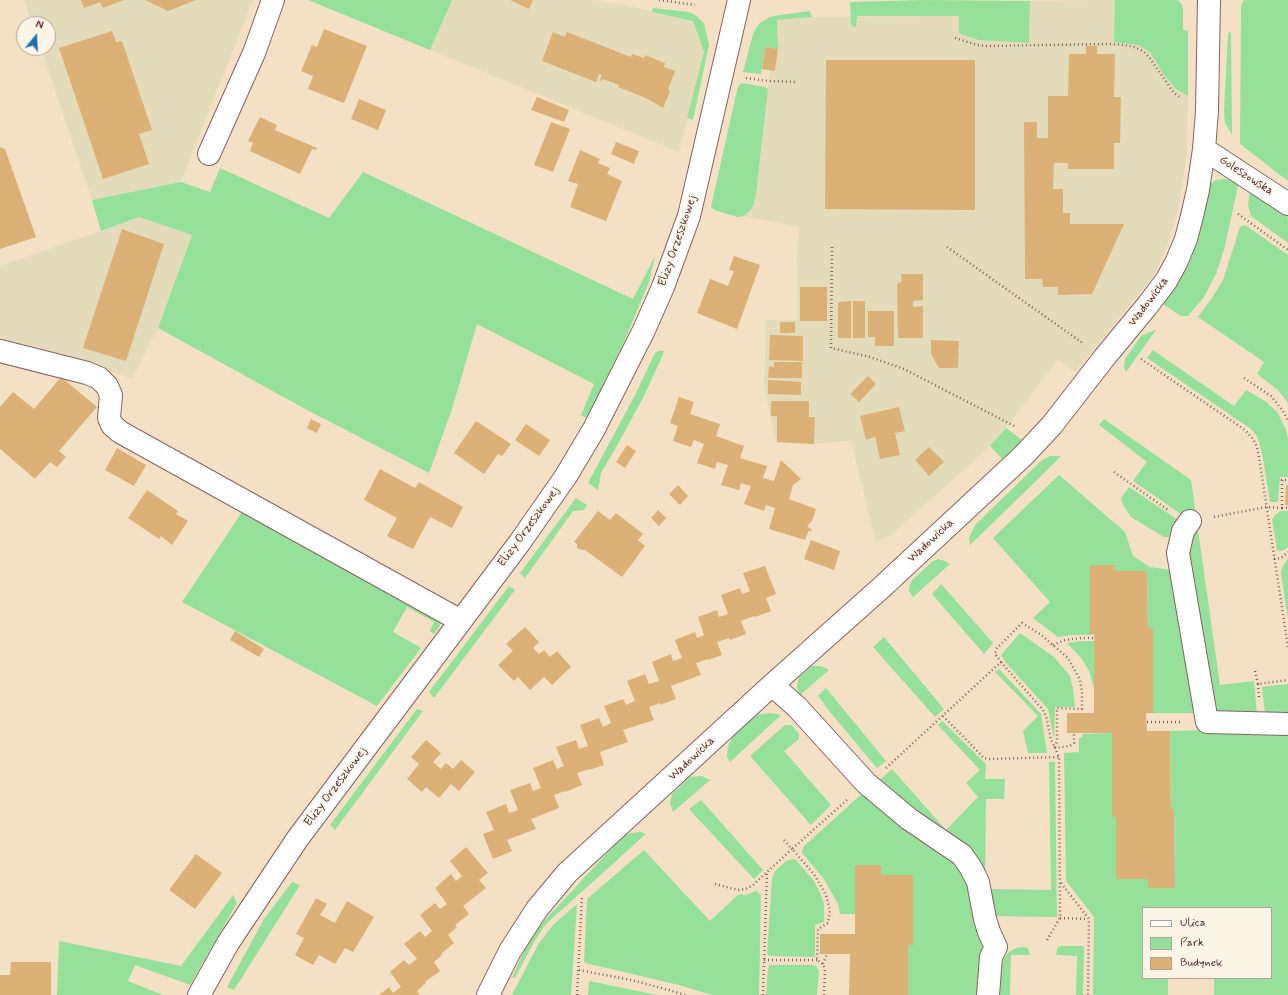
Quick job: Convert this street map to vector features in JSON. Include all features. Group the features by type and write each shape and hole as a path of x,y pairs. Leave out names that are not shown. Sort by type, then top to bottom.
{"street":[{"path":"210,154 254,53 273,0"},
{"name":"Elizy Orzeszkowej","path":"199,995 228,943 298,838 520,542 566,476 597,423 644,330 663,287 689,216 739,0"},
{"name":"Wadowicka","path":"488,995 510,951 534,915 567,873 772,685 881,588 1022,456 1052,425 1166,281 1176,263 1186,239 1192,216 1204,149 1207,111 1209,0"},
{"name":"Goleszowska","path":"1204,149 1288,204"},
{"path":"0,351 87,373 99,378 107,386 112,395 110,418 112,425 120,432 461,621"},
{"path":"1190,521 1183,531 1178,553 1207,722 1288,724"},
{"path":"772,685 797,707 866,783 909,819 962,855 978,882 985,919 996,948 991,957 988,995"}],"path":[{"path":"659,0 695,5"},
{"path":"956,38 977,45 986,46 1112,44 1134,47 1143,51 1149,57 1174,93 1185,101 1207,111"},
{"path":"743,77 768,81 797,82"},
{"path":"1238,214 1288,250"},
{"path":"832,247 831,348 870,357 904,369 1039,439"},
{"path":"947,247 1104,358"},
{"path":"1141,359 1245,430 1253,439 1258,452 1288,647"},
{"path":"1244,378 1271,396 1283,411 1288,421"},
{"path":"1114,472 1178,517 1190,521 1266,507 1288,508"},
{"path":"1282,508 1282,480 1288,480"},
{"path":"1274,559 1281,558 1288,552"},
{"path":"1047,940 1060,918 1059,757 1051,740 1046,716 1043,710 995,654 996,649 1022,623 1040,634 1068,658 1075,668 1080,680 1082,709 1058,708 1057,741 1055,748"},
{"path":"1053,644 1075,638 1094,638"},
{"path":"714,884 738,890 746,890 753,885 943,716 1001,662"},
{"path":"1255,671 1258,684 1288,680"},
{"path":"943,716 984,758 1059,757"},
{"path":"1146,722 1207,722"},
{"path":"1055,748 1070,746 1074,743 1074,734"},
{"path":"783,840 813,872 826,896 830,910 828,923 818,930 817,960"},
{"path":"763,995 767,872"},
{"path":"1060,882 1089,919 1088,995"},
{"path":"577,995 582,896"},
{"path":"1060,918 1089,919"},
{"path":"823,964 827,954"},
{"path":"764,960 817,960 823,964 825,970 824,995"},
{"path":"579,970 631,980 685,995"}],"shaded area":[{"path":"24,0 253,0 181,182 92,200 44,56 56,56 56,16 29,16"},
{"path":"452,0 593,0 628,6 693,21 704,52 679,152 430,50"},
{"path":"1115,0 1115,42 1138,45 1150,52 1164,75 1176,89 1188,96 1187,154 1179,206 1168,245 1155,274 1075,372 1058,359 1015,416 990,446 888,537 876,542 851,441 815,444 776,443 764,386 766,320 798,320 797,256 799,227 744,216 750,211 754,204 756,194 770,70 775,70 778,49 777,20 812,17 959,16 959,33 978,40 1028,43 1030,1"},
{"path":"139,217 192,235 158,328 132,378 0,342 0,266"}],"green space":[{"path":"308,0 452,0 430,50"},
{"path":"924,0 1030,1 1029,43 978,40 959,33 959,16 857,16 856,27 851,24 850,2"},
{"path":"1115,0 1179,1 1183,10 1183,30 1188,31 1188,96 1176,89 1164,75 1150,52 1138,45 1114,42"},
{"path":"1244,0 1288,0 1288,181 1240,144 1241,9"},
{"path":"653,8 689,12 704,23 709,45 693,120 687,118 704,52 693,21 652,12"},
{"path":"810,11 812,17 777,20 778,49 765,47 761,74 743,72 753,34 760,23 770,17"},
{"path":"1231,32 1232,135 1225,123 1224,111 1228,33"},
{"path":"742,83 765,87 768,89 754,204 750,211 744,216 738,217 714,210 711,207 738,86"},
{"path":"220,168 329,218 363,172 633,299 655,256 649,282 623,344 587,418 581,415 594,384 477,324 452,409 429,473 309,411 158,328 192,235 139,217 101,231 92,200 181,182 210,192"},
{"path":"1225,179 1239,181 1225,246 1216,274 1204,297 1188,316 1181,316 1163,304 1174,285 1207,186 1216,180"},
{"path":"1250,189 1288,217 1288,243 1251,216 1248,206"},
{"path":"1245,225 1288,255 1288,403 1278,390 1257,374 1264,362 1198,317 1223,280 1240,227"},
{"path":"1156,330 1126,372 1124,367 1125,359 1141,336"},
{"path":"1153,350 1234,406 1246,390 1265,401 1278,413 1288,438 1288,477 1280,477 1278,502 1270,502 1262,453 1257,436 1251,429 1147,358"},
{"path":"664,351 662,357 643,398 601,473 598,490 588,483 635,395 655,353"},
{"path":"1104,419 1191,480 1196,515 1188,516 1181,514 1133,481 1147,462 1099,425"},
{"path":"1006,428 1022,440 1002,459 990,446"},
{"path":"1050,456 1061,456 970,545 969,538 975,525 1042,460"},
{"path":"1059,475 1125,532 1133,556 1150,567 1170,570 1196,713 1153,713 1153,628 1148,628 1147,571 1115,571 1115,565 1090,565 1090,635 1058,637 1033,618 1050,602 993,538"},
{"path":"1129,487 1181,522 1169,537 1164,537 1131,517 1123,505 1121,498"},
{"path":"576,498 587,505 584,510 573,511 525,578 520,573"},
{"path":"244,509 441,622 434,634 430,631 434,622 407,607 393,632 421,648 377,706 182,602"},
{"path":"1281,511 1288,511 1288,547 1280,551 1277,550 1272,519"},
{"path":"1197,523 1220,685 1254,681 1257,714 1214,711 1187,558"},
{"path":"1288,558 1288,619 1281,573"},
{"path":"938,559 950,564 913,597 909,591 912,580 933,561"},
{"path":"941,584 993,643 984,654 932,594"},
{"path":"509,586 515,590 434,698 429,692"},
{"path":"1020,633 1054,657 1070,676 1075,707 1055,707 1054,739 1048,709 1006,663 1001,655"},
{"path":"884,637 944,709 935,717 873,647"},
{"path":"1094,641 1094,688 1089,671 1082,659 1067,643"},
{"path":"812,666 821,666 829,670 800,695 797,687 799,677"},
{"path":"999,669 1041,714 1047,753 1028,753 1023,731 1038,716 995,672"},
{"path":"1288,684 1288,717 1265,714 1262,687"},
{"path":"826,688 886,761 877,768 818,696"},
{"path":"417,709 423,711 335,830 330,825"},
{"path":"771,713 781,715 730,762 727,757 728,746 734,735 754,715"},
{"path":"942,721 986,764 985,779 1005,779 1004,799 986,799 985,889 1051,890 1049,762 1055,762 1057,917 988,916 983,882 874,785 892,769 946,830 978,797 966,783 980,770 938,725"},
{"path":"785,725 791,725 799,734 799,739 784,751 831,805 811,825 750,756"},
{"path":"1252,729 1288,730 1288,995 1214,995 1214,979 1272,979 1272,907 1142,907 1142,979 1168,979 1168,995 1093,995 1094,917 1066,881 1064,753 1079,752 1079,738 1082,737 1082,734 1112,733 1112,817 1116,817 1116,879 1148,879 1148,888 1175,888 1174,810 1171,809 1170,731"},
{"path":"702,776 710,780 673,812 670,803 672,794 690,777"},
{"path":"865,791 934,842 965,873 987,949 979,970 977,995 908,995 908,945 913,945 913,875 881,875 881,865 855,865 855,914 840,914 838,904 824,879 802,853 803,847"},
{"path":"701,800 763,870 754,879 689,809"},
{"path":"641,832 646,834 546,924 534,942 515,978 512,977 526,947 544,921 622,837 631,833"},
{"path":"644,850 710,921 739,894 746,895 756,891 761,895 759,995 712,995 679,985 585,963 587,899"},
{"path":"793,859 796,860 814,881 824,904 824,922 815,925 815,957 769,956 767,953 772,879 775,871 786,861"},
{"path":"292,882 300,885 234,990 227,987 264,919"},
{"path":"233,895 237,903 190,985 135,965 128,981 163,995 57,995 59,941 181,966"},
{"path":"577,904 571,995 512,995 539,943 553,925"},
{"path":"1084,946 1083,995 1076,995 1077,956 1056,955 1058,947"},
{"path":"1016,948 1028,948 1030,955 1011,955 1010,995 1000,995 1001,971 1004,958 1009,952"},
{"path":"770,965 814,965 819,971 817,995 766,995 768,968"},
{"path":"589,981 657,995 588,995"}],"building":[{"path":"81,0 124,0 103,8 100,2 84,8"},
{"path":"145,0 196,0 168,11"},
{"path":"510,0 533,0 529,9"},
{"path":"324,29 367,46 344,103 308,89 313,76 301,71 312,45 317,47"},
{"path":"112,31 116,42 122,41 152,130 139,134 149,164 103,179 59,48"},
{"path":"553,32 565,37 567,32 631,57 632,54 644,58 645,55 665,63 664,67 675,71 668,90 670,91 663,108 648,99 618,87 619,85 603,79 602,81 600,80 602,75 599,74 596,82 542,61"},
{"path":"1086,46 1097,46 1097,54 1115,54 1114,97 1121,97 1120,143 1114,143 1114,169 1068,169 1068,163 1054,163 1053,189 1063,189 1063,213 1070,213 1070,224 1124,224 1092,294 1058,295 1058,287 1043,287 1042,279 1025,279 1024,122 1037,122 1037,138 1048,138 1048,96 1068,96 1069,54 1086,54"},
{"path":"765,47 778,49 775,71 762,69"},
{"path":"826,60 975,60 975,210 825,209"},
{"path":"537,97 569,110 564,122 531,110"},
{"path":"359,99 386,110 378,130 351,119"},
{"path":"260,117 277,125 275,130 317,148 316,150 312,149 300,174 250,151 253,143 248,141"},
{"path":"551,122 570,129 553,172 534,165"},
{"path":"616,142 639,151 634,164 611,154"},
{"path":"0,147 5,149 36,237 0,249"},
{"path":"580,150 600,159 598,163 610,168 607,174 622,181 606,221 570,207 578,184 568,181"},
{"path":"122,229 164,244 126,361 83,348"},
{"path":"734,256 760,265 737,329 697,313 710,279 728,286 734,271 729,270"},
{"path":"901,274 923,274 923,300 913,301 913,307 923,306 923,338 898,338 897,284 902,281"},
{"path":"800,287 827,287 827,321 800,321"},
{"path":"851,301 851,338 838,338 838,302"},
{"path":"853,301 865,301 865,338 853,338"},
{"path":"868,311 894,311 894,346 875,346 875,337 868,337"},
{"path":"780,322 795,322 795,333 780,333"},
{"path":"770,335 803,336 803,361 769,360"},
{"path":"931,340 959,341 958,368 939,368 931,354"},
{"path":"774,362 802,362 802,378 768,378 769,366 774,367"},
{"path":"868,376 876,384 859,402 850,394"},
{"path":"61,377 97,407 59,451 66,457 57,467 50,462 35,479 0,449 0,407 13,392 34,409"},
{"path":"768,380 801,382 801,395 768,394"},
{"path":"679,397 694,402 690,414 720,424 716,436 744,446 740,458 767,466 763,478 774,481 781,460 801,479 793,485 789,499 816,509 812,521 807,526 812,530 811,532 809,530 805,540 769,529 775,508 766,505 764,511 744,504 751,486 741,483 739,490 721,485 728,465 717,462 715,469 697,463 704,444 694,440 691,447 673,441 678,426 670,423"},
{"path":"771,401 809,401 809,417 815,417 814,444 777,442 777,416 771,416"},
{"path":"899,407 905,431 895,433 900,455 880,459 875,437 866,440 860,416"},
{"path":"311,419 321,424 317,433 307,428"},
{"path":"476,421 511,444 502,456 498,454 484,474 454,453"},
{"path":"526,424 550,440 539,456 515,440"},
{"path":"627,445 636,451 625,468 616,462"},
{"path":"929,447 944,462 929,476 915,460"},
{"path":"117,448 146,465 134,486 105,470"},
{"path":"380,469 415,488 419,482 463,507 452,528 430,517 413,549 387,536 397,518 364,500"},
{"path":"678,485 688,496 680,505 669,494"},
{"path":"1286,485 1288,485 1288,505 1285,505"},
{"path":"147,490 178,511 176,514 188,521 172,545 161,536 159,539 128,518"},
{"path":"658,510 666,518 659,526 651,518"},
{"path":"598,511 610,520 616,513 643,534 638,540 645,546 622,577 585,550 577,548 577,544 574,542"},
{"path":"811,540 840,551 834,570 804,559"},
{"path":"1090,565 1115,565 1115,571 1147,571 1148,628 1153,628 1153,713 1146,713 1147,731 1170,731 1171,809 1174,809 1175,888 1148,888 1148,879 1116,879 1116,817 1112,817 1112,733 1067,733 1067,713 1094,713 1094,634 1090,635"},
{"path":"765,566 776,594 766,598 771,611 741,621 746,634 730,640 729,638 717,642 722,655 696,663 701,675 671,686 676,699 660,705 660,703 649,707 654,720 623,730 628,742 600,752 604,765 577,773 582,785 554,795 559,808 531,819 536,829 507,840 512,851 493,859 483,834 494,830 486,812 506,804 509,813 518,810 510,790 530,783 533,791 541,788 533,768 553,760 557,769 564,766 556,747 576,740 579,749 588,746 580,725 599,718 603,727 611,723 604,706 623,699 626,705 635,701 627,681 645,674 649,684 659,681 652,662 671,654 673,661 682,658 675,640 695,632 697,638 704,635 698,617 717,610 719,617 728,614 721,595 740,588 742,594 750,591 743,573"},
{"path":"525,627 539,642 533,648 539,654 544,650 550,657 557,651 571,667 552,685 544,677 530,690 518,677 514,681 498,665 513,651 506,644"},
{"path":"235,631 264,649 259,657 230,640"},
{"path":"426,740 441,753 433,762 441,769 446,763 453,769 461,760 475,772 459,791 451,784 439,798 426,787 422,792 407,779 419,764 411,757"},
{"path":"466,847 488,873 479,880 486,888 463,906 469,914 455,925 457,927 448,935 454,943 434,962 440,971 425,982 426,983 417,991 420,995 379,995 389,987 393,993 401,987 390,972 404,960 409,965 417,959 404,944 420,931 425,937 432,931 420,915 435,903 440,909 447,904 435,888 451,874 456,881 462,876 450,861"},
{"path":"196,854 222,873 195,909 169,890"},
{"path":"855,865 881,865 881,875 913,875 913,945 908,945 908,995 849,995 850,954 820,954 820,934 855,934"},
{"path":"316,898 327,904 320,915 335,923 347,901 374,917 353,952 345,948 335,964 319,955 313,965 295,955 304,938 296,934"},
{"path":"11,962 51,962 51,995 0,995 0,975 10,975"}]}
